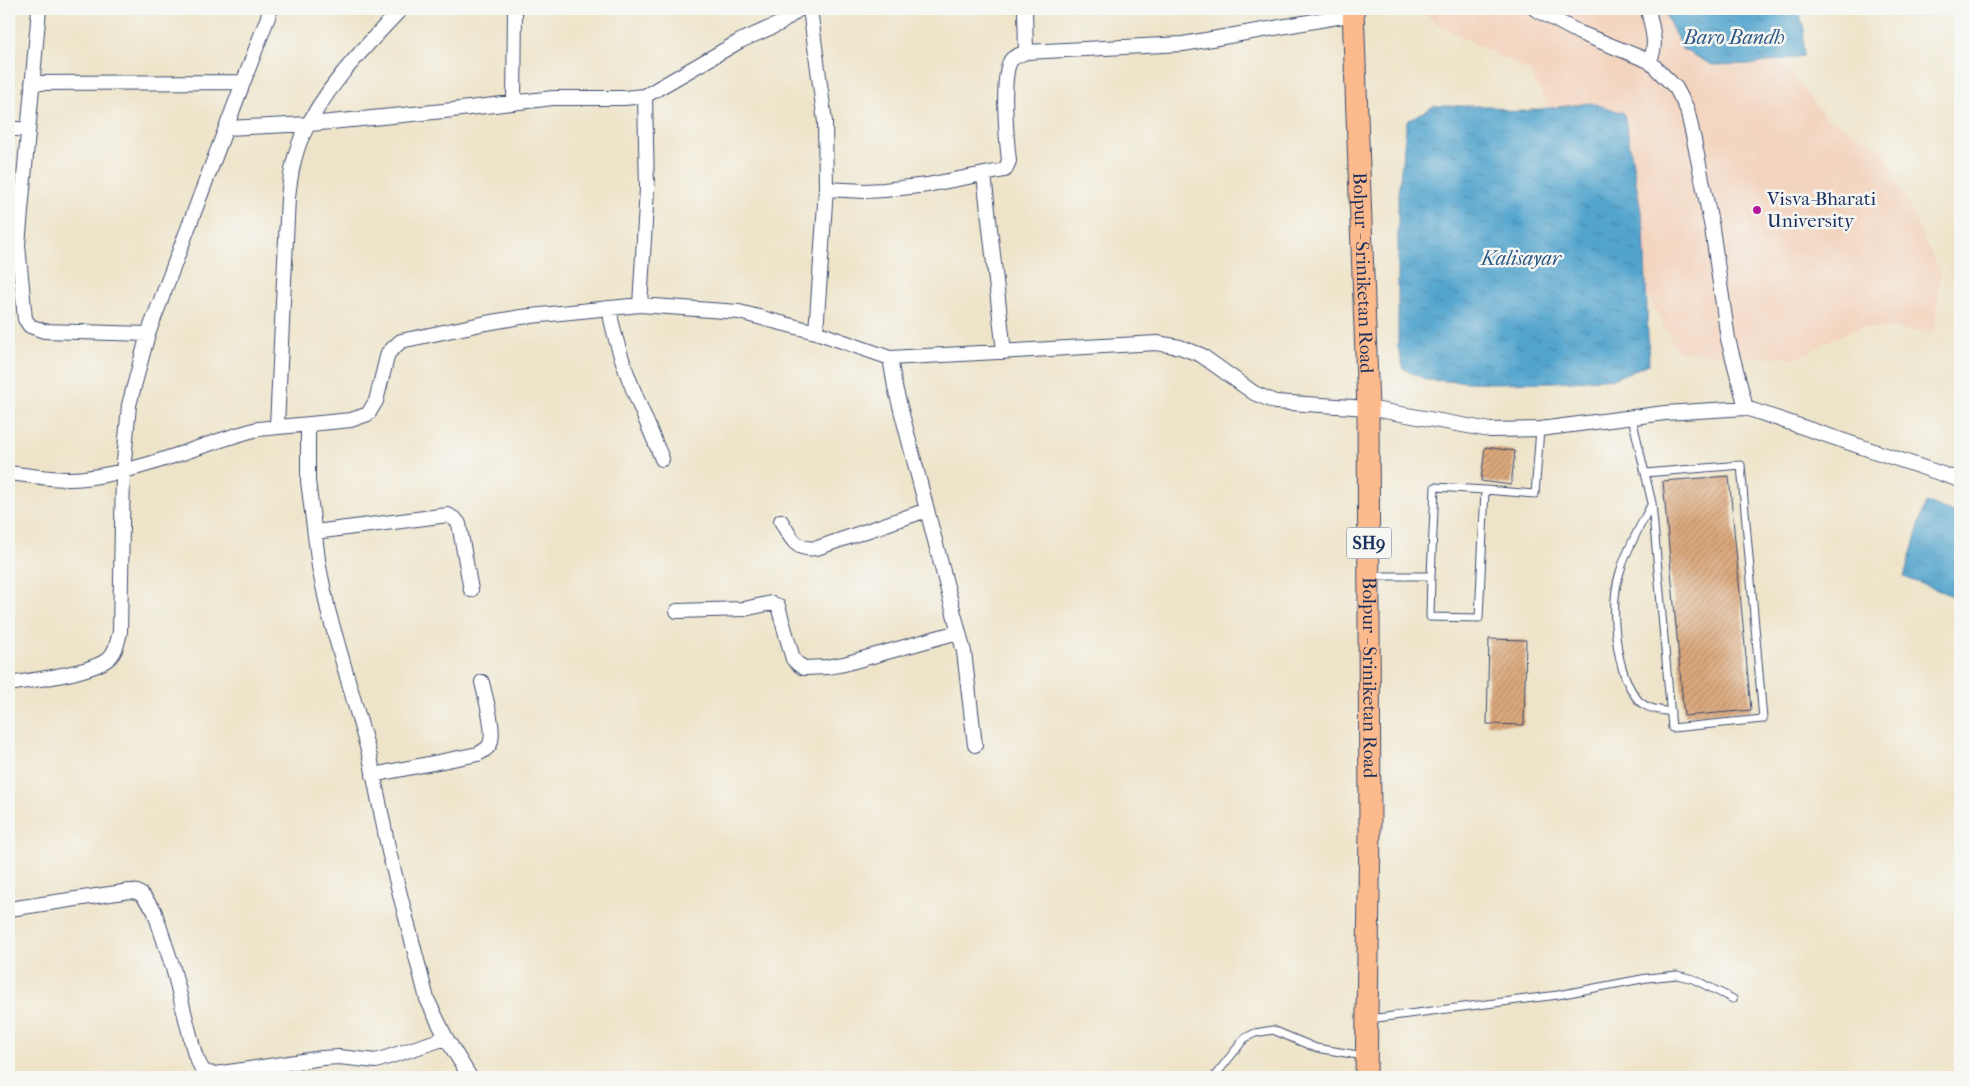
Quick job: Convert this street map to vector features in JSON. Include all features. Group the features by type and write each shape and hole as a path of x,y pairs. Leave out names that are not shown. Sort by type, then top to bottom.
{"main road":[{"name":"Bolpur - Sriniketan Road","path":"1354,12 1368,408 1370,831 1366,1067"}],"street":[{"path":"39,9 18,245 25,319 30,326 44,330 148,334"},
{"path":"9,684 101,665 110,657 120,632 123,472 129,405 148,334 271,9"},
{"path":"277,426 290,179 297,151 329,90 344,70 401,9"},
{"path":"514,103 515,9"},
{"path":"227,128 310,124 553,98 624,98 645,96 740,41 781,23 799,9"},
{"path":"810,9 825,122 826,189 816,332"},
{"path":"1025,9 1026,52"},
{"path":"1535,9 1580,33 1649,61 1676,88 1686,109 1712,228 1728,339 1746,408"},
{"path":"1648,9 1654,47 1649,61"},
{"path":"826,189 865,192 884,190 984,175 1005,170 1008,164 1005,95 1007,68 1012,59 1026,52 1183,44 1354,12"},
{"path":"32,83 243,82"},
{"path":"640,305 647,189 645,96"},
{"path":"9,129 27,129"},
{"path":"984,175 1004,352"},
{"path":"9,473 84,478 123,472 242,433 277,426 308,425 351,420 368,414 376,401 388,353 401,341 486,323 640,305 738,312 816,332 890,358 1157,343 1180,347 1201,356 1254,393 1275,402 1368,408 1490,430 1540,429 1674,412 1746,408 1960,480"},
{"path":"609,308 614,336 626,373 662,460"},
{"path":"890,358 895,386 926,510 964,652 975,745"},
{"path":"308,425 308,481 319,567 328,610 363,731 389,852 420,976 434,1016 470,1077"},
{"path":"780,521 793,541 807,550 926,510"},
{"path":"315,532 452,516 459,524 471,590"},
{"path":"677,611 744,609 771,602 775,603 778,606 793,659 804,668 844,664 958,632"},
{"path":"373,775 478,754 485,750 490,745 492,732 482,682"},
{"path":"9,908 130,891 137,892 142,896 154,910 173,968 195,1056 202,1069 207,1073 215,1074 322,1058 339,1057 376,1060 446,1038"}],"lane":[{"path":"1632,418 1652,503 1672,728 1763,719 1742,465 1645,472"},
{"path":"1485,490 1479,618 1430,617 1435,487 1485,490 1535,494 1540,429"},
{"path":"1652,503 1619,573 1615,615 1617,644 1627,683 1640,701 1649,708 1671,712"},
{"path":"1369,576 1431,576"},
{"path":"1367,1019 1558,995 1647,978 1677,975 1693,979 1733,999"},
{"path":"1214,1077 1245,1038 1273,1030 1366,1067"}],"shaded area":[{"name":"Visva-Bharati University","path":"1423,9 1738,9 1826,118 1882,148 1940,273 1935,332 1861,327 1830,340 1800,358 1678,352 1529,71 1435,23"}],"water":[{"name":"Baro Bandh","path":"1663,9 1798,9 1804,29 1803,56 1755,64 1712,65 1682,49"},
{"name":"Kalisayar","path":"1591,103 1624,113 1644,228 1649,364 1615,378 1556,382 1492,383 1427,380 1404,369 1398,348 1398,194 1407,121 1434,106 1490,106 1515,112"},
{"path":"1926,502 1960,516 1960,599 1904,577"}],"building":[{"path":"1485,447 1515,451 1511,485 1481,481"},
{"path":"1729,476 1751,710 1684,716 1663,481"},
{"path":"1489,639 1526,640 1524,725 1487,724"}],"place":[{"name":"Visva-Bharati University","path":"1757,210"}]}
